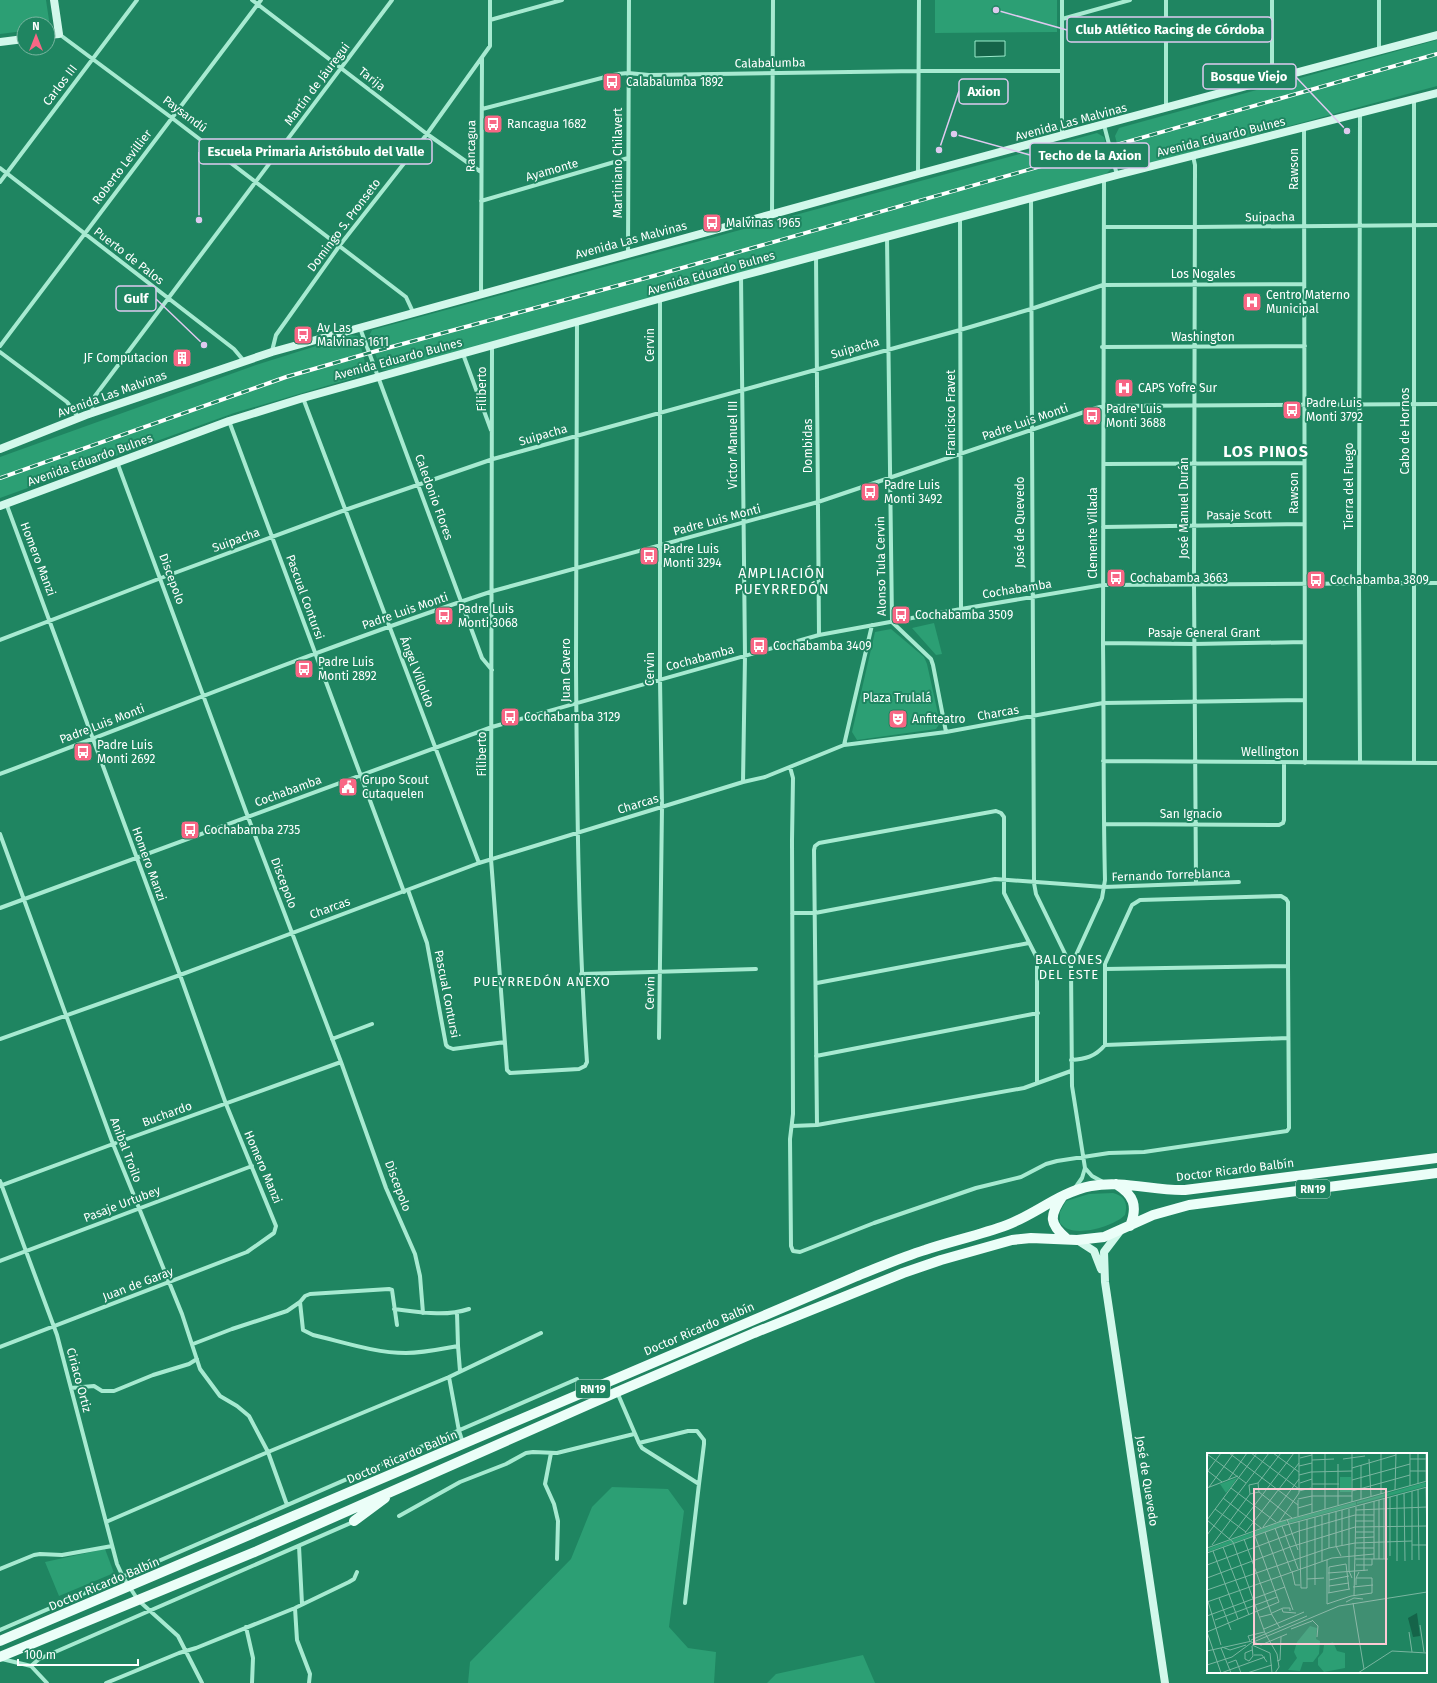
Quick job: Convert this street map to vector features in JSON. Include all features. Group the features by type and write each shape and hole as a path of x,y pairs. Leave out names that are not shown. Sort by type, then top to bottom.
{"main road":[{"path":"54,0 59,34 56,34"},
{"name":"Avenida Las Malvinas","path":"0,449 94,412 272,352 918,174 1166,109 1272,78 1437,35"},
{"path":"0,42 16,40"},
{"name":"Avenida Eduardo Bulnes","path":"3,504 229,421 303,398 577,321 660,300 741,276 1031,198 1437,93"},
{"name":"Doctor Ricardo Balbín","path":"0,1641 858,1276 925,1250 1019,1220 1067,1193 1091,1186 1112,1184 1185,1190 1437,1158"},
{"name":"RN19","path":"0,1658 257,1551 761,1330 923,1266 1012,1240 1031,1238 1072,1239 1104,1237 1163,1211 1189,1204 1437,1173"},
{"path":"1112,1184 1130,1194 1133,1202 1133,1215 1130,1226"},
{"path":"1067,1193 1054,1209 1052,1218 1055,1227 1072,1239 1094,1251 1099,1260 1105,1282"},
{"path":"1105,1282 1104,1252 1120,1231"},
{"name":"José de Quevedo","path":"1105,1282 1165,1683"},
{"path":"354,1521 398,1488"}],"street":[{"name":"Carlos III","path":"0,182 137,0"},
{"name":"Tarija","path":"252,0 427,134 481,172"},
{"name":"Roberto Levillier","path":"0,346 261,0"},
{"name":"Martín de Jáuregui","path":"94,412 92,407 95,396 392,0"},
{"name":"Rancagua","path":"481,294 482,57 490,46 490,0"},
{"path":"490,20 562,0"},
{"name":"Martiniano Chilavert","path":"628,0 628,254"},
{"path":"772,214 773,0"},
{"path":"918,174 919,0"},
{"path":"1062,0 1062,136"},
{"path":"1062,19 1130,0"},
{"path":"1166,0 1166,109"},
{"path":"1272,0 1272,78"},
{"path":"1379,0 1379,51"},
{"name":"Paysandú","path":"59,34 172,118 406,297 413,312"},
{"name":"Domingo S. Pronseto","path":"272,352 276,335 340,246 427,134 482,57"},
{"name":"Calabalumba","path":"482,109 617,74 628,73 649,75 919,71 1062,71"},
{"name":"Cabo de Hornos","path":"1414,99 1414,762"},
{"name":"Tierra del Fuego","path":"1360,113 1360,762"},
{"path":"1104,125 1117,175"},
{"name":"Rawson","path":"1304,128 1305,763"},
{"name":"José Manuel Durán","path":"1194,156 1194,644 1196,884"},
{"name":"Ayamonte","path":"481,202 628,158"},
{"name":"Puerto de Palos","path":"0,168 234,349 244,361"},
{"name":"Clemente Villada","path":"1071,966 1102,898 1104,887 1104,406 1102,347 1104,179"},
{"name":"José de Quevedo","path":"1031,198 1031,597 1034,883 1036,894 1071,966"},
{"name":"Francisco Fravet","path":"960,218 961,609"},
{"name":"Suipacha","path":"1104,226 1195,227 1437,225"},
{"name":"Alonso Tula Cervin","path":"887,237 892,622 931,659 946,732"},
{"name":"Dombidas","path":"816,256 819,635"},
{"name":"Víctor Manuel III","path":"741,276 745,656 743,782"},
{"name":"Los Nogales","path":"1103,285 1304,284"},
{"name":"Suipacha","path":"0,640 161,578 345,510 493,459 960,330 1031,309 1103,285"},
{"name":"Cervin","path":"659,1038 662,807 660,680 660,300"},
{"name":"Juan Cavero","path":"510,1073 579,1069 585,1066 587,1062 581,974 577,833 577,321"},
{"name":"Caledonio Flores","path":"360,328 482,658 492,671"},
{"name":"Filiberto","path":"492,345 493,459 491,859 507,1070 510,1073"},
{"name":"Washington","path":"1102,347 1305,346"},
{"path":"0,352 67,402 79,418"},
{"name":"Filiberto","path":"462,354 492,433"},
{"name":"Ángel Villoldo","path":"303,398 479,863"},
{"name":"Padre Luis Monti","path":"0,774 389,626 492,591 818,502 1104,406 1437,404"},
{"name":"Pascual Contursi","path":"229,421 361,775 427,943 446,1045 452,1049 505,1042"},
{"name":"Discepolo","path":"117,462 248,817 342,1062 386,1188 418,1263 423,1313"},
{"path":"1104,464 1304,463"},
{"name":"Homero Manzi","path":"3,504 51,621 226,1104 276,1229"},
{"name":"Pasaje Scott","path":"1103,527 1304,524"},
{"name":"Cochabamba","path":"0,908 492,727 819,635 1103,585 1437,583"},
{"name":"Alonso Tula Cervin","path":"844,745 872,625"},
{"name":"Pasaje General Grant","path":"1103,643 1194,644 1305,642"},
{"name":"Charcas","path":"0,1039 180,975 479,863 743,782 765,777 844,745 946,732 1103,703 1305,700"},
{"name":"Wellington","path":"1103,761 1437,763"},
{"name":"San Ignacio","path":"1104,824 1279,825 1283,823 1284,820 1284,763"},
{"path":"790,767 793,778 793,1114 790,1139 791,1246 793,1251 800,1252 874,1223 976,1188 1021,1177 1057,1160 1120,1152 1144,1152 1287,1131 1289,1128 1288,902 1286,899 1281,896 1140,900 1135,902 1132,905 1108,957 1105,968 1105,1045 1100,1052 1090,1057 1071,1060"},
{"path":"818,1125 816,1056 817,983 815,846 819,843 996,811 1001,813 1004,817 1004,879 1006,897 1037,958 1037,1083"},
{"name":"Anibal Troilo","path":"0,834 113,1144 193,1344 200,1369 214,1390 249,1416 268,1452 287,1505"},
{"name":"Fernando Torreblanca","path":"792,913 815,913 995,879 1104,887 1239,882"},
{"path":"817,983 1029,943"},
{"path":"1067,1193 1082,1178 1085,1168 1072,1086 1071,966"},
{"path":"1105,968 1288,966"},
{"path":"581,974 756,969"},
{"path":"816,1056 1038,1013"},
{"path":"332,1039 372,1024"},
{"path":"1105,1045 1288,1038"},
{"name":"Buchardo","path":"1,1186 342,1062"},
{"path":"792,1126 818,1125 1024,1088 1071,1071"},
{"name":"Pasaje Urtubey","path":"0,1261 252,1166"},
{"path":"1085,1168 1096,1179 1112,1184"},
{"name":"Ciriaco Ortiz","path":"0,1180 54,1327 112,1546 123,1577 138,1600 178,1636 202,1683"},
{"name":"Juan de Garay","path":"0,1347 248,1252 274,1233 276,1229"},
{"path":"193,1344 232,1329 288,1311 305,1296 310,1294 392,1290 397,1325"},
{"path":"300,1302 303,1330 313,1335 385,1352 426,1352 458,1346"},
{"path":"394,1309 423,1313 457,1313 469,1309"},
{"path":"457,1313 460,1371"},
{"path":"106,1522 268,1452 448,1377 541,1333"},
{"path":"71,1388 94,1386 102,1391 114,1391 153,1375 189,1364 197,1359"},
{"path":"448,1377 459,1431 464,1444"},
{"path":"0,1630 577,1379"},
{"path":"617,1392 634,1434 645,1450 699,1484"},
{"path":"639,1443 688,1431 697,1432 704,1440 685,1603"},
{"path":"399,1516 460,1482 506,1464 526,1453 538,1452 551,1454 634,1434"},
{"path":"551,1454 545,1484 554,1504 558,1522 557,1560"},
{"path":"31,1666 40,1659 354,1521"},
{"path":"0,1569 34,1555 62,1555 112,1546"},
{"path":"299,1546 302,1604"},
{"path":"106,1683 294,1608 349,1582 354,1579 358,1572"},
{"path":"294,1608 297,1640 310,1674 309,1683"},
{"path":"246,1628 253,1658 252,1683"},
{"path":"0,1658 31,1666 47,1683"}],"green space":[{"path":"0,0 46,0 48,16 16,16 16,32 0,34"},
{"path":"935,0 1057,0 1057,32 935,33"},
{"path":"1437,40 1437,86 1130,169 1122,163 1115,136 1119,128"},
{"path":"1097,133 1104,137 1112,168 1104,176 389,370 381,370 369,336 372,330"},
{"path":"351,335 358,336 366,366 360,376 234,413 0,498 0,457 256,365"},
{"path":"934,623 942,654 936,655 912,628"},
{"name":"Plaza Trulalá","path":"891,629 924,657 927,664 940,723 936,729 857,740 852,732 875,632"},
{"path":"1113,1193 1123,1198 1126,1207 1125,1215 1113,1223 1089,1230 1074,1231 1068,1229 1060,1223 1060,1212 1066,1201 1089,1194"},
{"path":"612,1487 668,1489 684,1511 669,1627 688,1648 716,1652 714,1683 468,1683 470,1662 571,1559 592,1507"},
{"path":"105,1549 114,1573 59,1596 45,1562"},
{"path":"863,1655 875,1683 767,1683 776,1674"}],"shaded area":[{"path":"975,41 1005,41 1005,56 975,57"}],"railway":[{"path":"0,478 286,377 657,275 1437,54"}],"place":[{"name":"Club Atlético Racing de Córdoba","path":"996,10"},
{"name":"Calabalumba 1892","path":"612,82"},
{"name":"Rancagua 1682","path":"493,124"},
{"name":"Bosque Viejo","path":"1347,131"},
{"name":"Techo de la Axion","path":"954,134"},
{"name":"Axion","path":"939,150"},
{"name":"Escuela Primaria Aristóbulo del Valle","path":"199,220"},
{"name":"Malvinas 1965","path":"712,223"},
{"name":"Centro Materno Municipal","path":"1252,302"},
{"name":"Av Las Malvinas 1611","path":"303,335"},
{"name":"Gulf","path":"204,345"},
{"name":"JF Computacion","path":"182,358"},
{"name":"CAPS Yofre Sur","path":"1124,388"},
{"name":"Padre Luis Monti 3792","path":"1292,410"},
{"name":"Padre Luis Monti 3688","path":"1092,416"},
{"name":"Padre Luis Monti 3492","path":"870,492"},
{"name":"Padre Luis Monti 3294","path":"649,556"},
{"name":"Cochabamba 3663","path":"1116,578"},
{"name":"Cochabamba 3809","path":"1316,580"},
{"name":"Cochabamba 3509","path":"901,615"},
{"name":"Padre Luis Monti 3068","path":"444,616"},
{"name":"Cochabamba 3409","path":"759,646"},
{"name":"Padre Luis Monti 2892","path":"304,669"},
{"name":"Cochabamba 3129","path":"510,717"},
{"name":"Anfiteatro","path":"898,719"},
{"name":"Padre Luis Monti 2692","path":"83,752"},
{"name":"Grupo Scout Cutaquelen","path":"348,787"},
{"name":"Cochabamba 2735","path":"190,830"}],"district":[{"name":"LOS PINOS","path":"1266,451"},
{"name":"AMPLIACIÓN PUEYRREDÓN","path":"782,582"},
{"name":"BALCONES DEL ESTE","path":"1069,966"},
{"name":"PUEYRREDÓN ANEXO","path":"542,981"}]}
